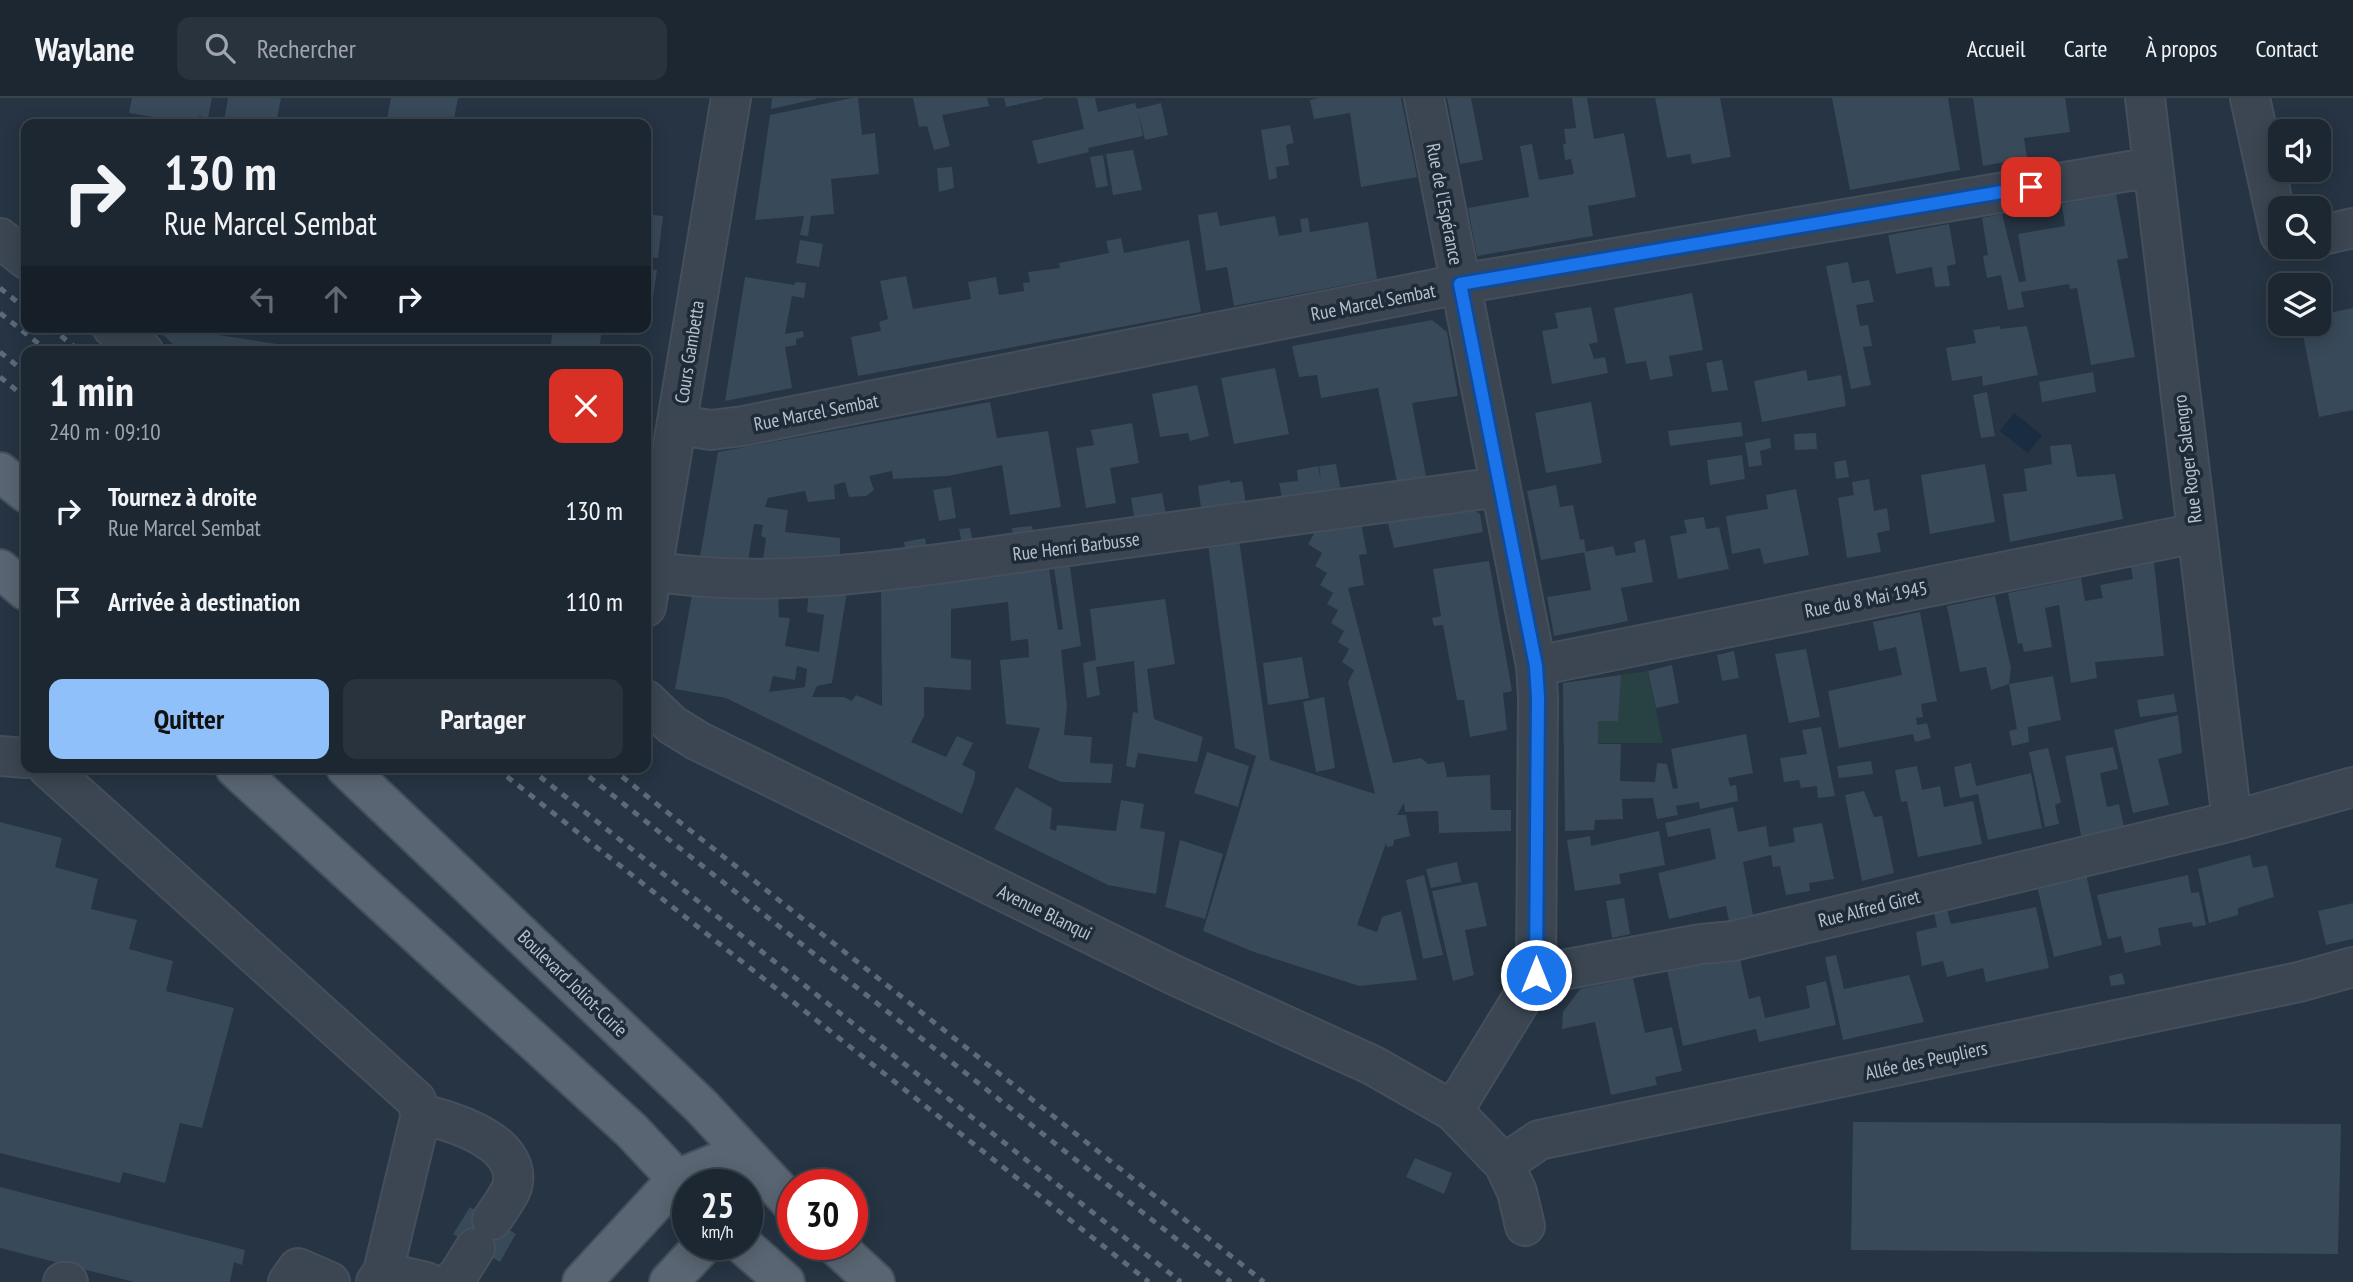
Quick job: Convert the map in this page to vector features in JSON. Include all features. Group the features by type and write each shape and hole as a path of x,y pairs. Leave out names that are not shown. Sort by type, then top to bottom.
{"main road":[{"path":"0,472 21,489"},
{"path":"0,569 21,587"},
{"path":"240,773 632,1131 672,1174"},
{"name":"Boulevard Joliot-Curie","path":"351,773 701,1106 738,1169"},
{"path":"582,1282 672,1195"},
{"path":"669,1282 689,1260"},
{"path":"760,1260 785,1282"},
{"path":"851,1260 875,1282"}],"street":[{"name":"Cours Gambetta","path":"651,577 732,98"},
{"name":"Rue de l'Espérance","path":"1424,98 1536,666 1536,975"},
{"name":"Rue Roger Salengro","path":"2146,98 2232,821"},
{"path":"2250,98 2271,196"},
{"name":"Rue Marcel Sembat","path":"677,425 711,430 743,426 1460,284 2153,167"},
{"path":"2331,233 2353,228"},
{"path":"0,238 21,255"},
{"path":"120,333 136,346"},
{"name":"Rue Henri Barbusse","path":"651,588 687,576 803,577 883,571 1088,546 1499,487"},
{"name":"Rue du 8 Mai 1945","path":"1536,666 2196,533"},
{"name":"Avenue Blanqui","path":"651,705 672,725 698,741 1174,975 1372,1065 1453,1111 1503,1164 1517,1192 1525,1226"},
{"path":"0,756 21,758"},
{"path":"54,773 366,1052 416,1100 421,1114 379,1277 426,1282"},
{"name":"Rue Alfred Giret","path":"1536,975 1701,944 1733,942 2232,821 2353,788"},
{"name":"Allée des Peupliers","path":"1503,1164 1539,1140 2299,982 2353,967"},
{"path":"1453,1111 1536,975"},
{"path":"421,1114 460,1123 490,1142 506,1157 512,1172 512,1187 457,1277 450,1282"},
{"path":"288,1282 298,1268 330,1282"},
{"path":"63,1282 68,1282"}],"green space":[{"path":"1648,671 1663,743 1563,743 1563,683"}],"water":[{"path":"2014,413 2042,435 2028,453 2000,431"}],"building":[{"path":"132,98 212,98 208,118 199,116 199,119 167,119 129,113"},
{"path":"228,98 281,98 277,119 224,119"},
{"path":"391,98 458,98 454,119 387,119"},
{"path":"772,98 816,98 816,99 771,109"},
{"path":"858,98 862,135 875,133 879,174 831,179 834,214 811,216 808,236 800,235 804,216 755,220 770,115"},
{"path":"913,98 987,98 989,106 942,115 950,146 934,150 927,126 919,127"},
{"path":"1004,98 1043,98 1043,99 1006,107"},
{"path":"1077,98 1095,98 1098,112 1135,103 1137,109 1161,103 1168,135 1145,140 1138,111 1143,136 1088,148 1089,152 1038,164 1032,141 1084,129"},
{"path":"1401,98 1417,177 1361,187 1350,113 1314,119 1310,100"},
{"path":"1447,98 1471,98 1483,160 1460,164"},
{"path":"1572,98 1587,98 1594,139 1624,133 1636,197 1588,206 1593,236 1477,256 1468,208 1529,197 1520,146 1532,144 1539,180 1574,174 1571,159 1565,160 1563,144 1566,144 1564,129 1576,128"},
{"path":"1655,98 1720,98 1731,157 1692,164 1690,154 1667,158"},
{"path":"1832,98 1948,98 1960,170 1850,190"},
{"path":"1973,98 2065,98 2070,132 2024,138 2027,158 1983,166"},
{"path":"1290,125 1294,143 1286,145 1289,165 1276,167 1277,178 1269,180 1261,130"},
{"path":"1133,150 1142,190 1113,195 1106,154"},
{"path":"1103,155 1108,186 1096,188 1090,157"},
{"path":"952,167 954,188 939,192 937,168"},
{"path":"2116,194 2128,258 2117,260 2135,357 2091,365 2077,288 2070,289 2069,284 2021,292 2024,307 2008,310 2001,275 1987,278 1983,256 1988,255 1982,218 2002,214 2019,282 2026,281 2018,234 2065,226 2062,204"},
{"path":"1217,212 1220,226 1275,216 1279,236 1302,232 1300,219 1308,218 1310,232 1368,222 1377,279 1234,306 1227,267 1206,271 1198,215"},
{"path":"651,215 663,216 658,258 651,257"},
{"path":"1949,224 1956,264 1947,266 1950,286 1935,287 1932,267 1896,274 1888,235"},
{"path":"1121,238 1124,253 1189,240 1201,312 858,376 851,337 881,331 879,322 888,319 880,281 906,276 913,309 971,299 968,282 996,277 999,295 1024,291 1023,283 1030,282 1028,272 1060,268 1059,263 1109,253 1106,241"},
{"path":"800,240 823,244 819,267 796,263"},
{"path":"1848,262 1852,283 1869,280 1874,302 1856,305 1860,326 1868,325 1872,346 1863,347 1871,385 1851,389 1826,266"},
{"path":"651,269 657,270 651,304"},
{"path":"745,277 794,285 796,282 806,283 804,298 792,296 785,334 803,331 804,337 796,339 796,345 785,347 792,388 725,401"},
{"path":"1692,293 1703,350 1669,356 1673,376 1650,380 1646,361 1626,364 1614,308"},
{"path":"1591,307 1598,342 1589,344 1594,359 1605,357 1608,373 1552,384 1542,331 1558,328 1555,313"},
{"path":"2353,308 2353,410 2319,417 2303,336 2331,336 2331,313"},
{"path":"1432,320 1447,332 1458,396 1412,403 1427,482 1398,487 1378,388 1321,398 1317,375 1299,377 1292,346"},
{"path":"2000,326 2000,329 2027,326 2038,375 1983,386 1982,376 1952,381 1946,348 1976,343 1973,330"},
{"path":"161,333 206,333 290,346 175,346"},
{"path":"552,333 601,333 600,346 551,346"},
{"path":"1722,360 1728,390 1712,392 1706,363"},
{"path":"1275,368 1289,434 1234,444 1221,378"},
{"path":"1806,370 1808,381 1841,375 1846,406 1762,422 1754,381"},
{"path":"2093,372 2096,392 2042,402 2039,382"},
{"path":"1197,385 1209,436 1190,441 1188,433 1160,437 1152,394"},
{"path":"1987,392 1995,436 1981,438 1973,395"},
{"path":"990,402 997,438 1048,431 1061,507 1010,515 1002,465 948,476 893,479 892,471 869,476 874,490 866,496 849,497 845,482 834,485 835,499 808,502 805,491 768,498 765,507 788,510 785,532 840,538 840,566 762,567 766,538 761,536 763,525 754,524 747,568 698,568 718,452"},
{"path":"1591,402 1602,463 1546,473 1535,413"},
{"path":"1741,422 1743,436 1670,446 1668,431"},
{"path":"1132,423 1139,463 1110,468 1116,503 1086,508 1076,448 1094,445 1091,430"},
{"path":"1816,433 1817,449 1795,450 1794,434"},
{"path":"1770,438 1771,448 1760,451 1762,465 1749,467 1745,443"},
{"path":"2071,444 2077,477 2115,474 2123,519 2010,542 2003,494 2027,491 2024,469 2052,464 2050,446"},
{"path":"1742,455 1745,479 1710,485 1707,460"},
{"path":"1846,460 1849,477 1836,479 1834,462"},
{"path":"1336,464 1342,496 1283,503 1279,483 1298,481 1297,470 1318,466 1321,482 1319,466"},
{"path":"1985,464 1995,522 1930,534 1921,475"},
{"path":"1869,479 1874,511 1887,508 1890,530 1877,533 1881,552 1847,558 1838,498 1854,495 1852,482"},
{"path":"1230,480 1230,483 1242,481 1247,509 1202,515 1198,486"},
{"path":"1556,485 1560,507 1573,505 1580,540 1584,539 1586,552 1541,560 1527,491"},
{"path":"951,487 956,518 939,521 933,490"},
{"path":"1796,489 1809,555 1764,564 1760,548 1732,554 1726,516 1768,509 1766,495"},
{"path":"1162,493 1167,520 1129,526 1128,518 1134,516 1131,498"},
{"path":"1467,506 1480,514 1483,532 1394,548 1387,519"},
{"path":"1704,517 1706,529 1719,527 1729,569 1678,579 1670,536 1687,533 1684,520"},
{"path":"1361,523 1367,554 1359,555 1364,585 1348,588 1393,763 1421,758 1428,764 1444,762 1447,777 1490,775 1491,810 1511,810 1511,831 1439,833 1438,811 1405,812 1404,803 1397,815 1406,815 1410,836 1394,840 1393,846 1387,847 1386,843 1357,925 1377,932 1382,917 1401,911 1417,980 1359,986 1254,952 1203,931 1256,756 1235,748 1208,544 1239,539 1270,760 1375,794 1348,682 1354,670 1342,662 1349,649 1338,642 1344,631 1331,623 1338,610 1327,604 1333,593 1320,585 1327,573 1315,566 1322,553 1308,544 1315,532"},
{"path":"1032,526 1035,538 1014,540 1012,528"},
{"path":"970,528 974,547 963,550 959,529"},
{"path":"925,538 928,555 907,559 904,542"},
{"path":"1645,539 1653,582 1621,588 1628,621 1554,636 1547,597 1591,590 1584,552 1613,546 1616,556 1636,552 1634,542"},
{"path":"1489,561 1512,691 1503,693 1507,730 1470,737 1464,700 1457,700 1443,625 1434,626 1432,618 1441,616 1433,569"},
{"path":"2154,562 2164,656 2095,662 2097,678 2071,683 2059,605 2045,608 2052,647 2024,652 2022,643 2018,644 2008,593 2081,578 2085,601 2103,598 2100,585 2133,579 2131,567"},
{"path":"1070,567 1081,646 1061,650 1067,706 1064,735 1092,737 1090,763 1113,764 1111,783 1061,782 1028,768 1040,728 1006,724 1000,660 1029,657 1028,639 1011,641 1008,602 951,609 951,658 971,660 971,690 924,687 924,716 911,742 946,757 957,736 973,743 962,765 975,771 975,778 962,814 726,698 675,689 693,589 778,590 779,617 790,618 785,646 819,652 824,615 807,612 809,589 848,586 832,683 817,686 812,697 844,697 852,701 856,695 882,706 881,584 990,569 991,578 1049,569 1058,630 1063,629 1054,568","holes":["797,666 807,669 805,687 769,692 773,676 795,680"]},
{"path":"1995,596 2011,668 2009,684 1991,690 1986,667 1960,672 1947,606"},
{"path":"1165,599 1175,664 1147,669 1154,719 1203,737 1197,762 1138,753 1135,768 1126,766 1133,712 1138,713 1134,661 1096,667 1100,695 1087,698 1083,663 1096,660 1090,609"},
{"path":"1920,612 1937,701 1921,704 1923,717 1916,718 1917,725 1927,723 1931,738 1915,742 1913,734 1839,748 1828,691 1902,675 1896,647 1879,651 1873,622"},
{"path":"1806,649 1820,717 1789,723 1775,654"},
{"path":"1734,651 1739,678 1722,681 1717,655"},
{"path":"1302,657 1309,698 1268,705 1263,663"},
{"path":"1672,665 1679,703 1656,708 1648,671"},
{"path":"1621,675 1618,721 1598,721 1598,744 1621,744 1620,781 1655,782 1657,763 1667,764 1673,789 1678,788 1671,749 1746,734 1753,773 1728,778 1730,786 1736,785 1738,801 1700,809 1699,802 1676,806 1678,815 1657,819 1653,798 1622,799 1623,819 1595,820 1594,830 1565,831 1563,683"},
{"path":"2053,676 2061,720 2028,727 2029,742 2012,746 2009,731 2017,729 2009,684"},
{"path":"2174,694 2177,712 2140,717 2137,700"},
{"path":"1324,697 1335,768 1316,772 1303,702"},
{"path":"2178,715 2182,753 2158,759 2169,805 2133,813 2114,730"},
{"path":"1821,727 1835,796 1818,798 1817,786 1801,788 1799,780 1784,782 1780,758 1807,754 1802,730"},
{"path":"2113,747 2118,769 2100,773 2107,807 2119,804 2125,831 2082,840 2065,756"},
{"path":"2048,748 2061,802 2055,805 2059,824 2045,827 2029,752"},
{"path":"1207,752 1249,766 1238,807 1194,793"},
{"path":"1871,761 1873,774 1839,778 1837,766"},
{"path":"1971,763 1976,786 2031,773 2042,828 1988,840 1978,794 1960,798 1954,767"},
{"path":"1917,766 1922,790 1940,786 1944,807 1973,801 1982,844 1918,857 1907,801 1901,802 1895,770"},
{"path":"1016,787 1052,808 1050,829 1056,831 1057,825 1116,831 1121,800 1144,804 1140,828 1165,832 1156,894 1108,885 994,829"},
{"path":"1864,791 1874,817 1882,816 1894,873 1862,881 1845,795"},
{"path":"1733,807 1738,832 1766,826 1769,847 1795,842 1793,828 1822,823 1834,879 1809,883 1810,891 1786,895 1780,866 1773,867 1771,855 1743,862 1753,915 1729,921 1726,906 1669,919 1658,873 1716,859 1710,828 1668,837 1665,823"},
{"path":"0,822 62,838 55,867 98,879 91,909 137,920 129,949 173,961 166,991 234,1008 202,1128 180,1123 165,1183 123,1172 120,1183 0,1153"},
{"path":"1659,831 1665,865 1619,874 1621,884 1575,891 1567,840 1590,836 1591,846"},
{"path":"1180,840 1223,854 1205,919 1165,907"},
{"path":"2250,855 2253,868 2267,865 2274,897 2238,908 2238,915 2209,923 2198,869"},
{"path":"1457,862 1461,882 1431,888 1426,869"},
{"path":"2086,874 2102,945 2054,957 2037,886"},
{"path":"1424,875 1443,955 1423,959 1406,880"},
{"path":"2188,875 2191,893 2199,892 2206,925 2193,927 2192,922 2158,928 2161,945 2125,953 2121,936 2108,939 2097,895"},
{"path":"1477,882 1487,926 1465,930 1474,975 1453,981 1432,891"},
{"path":"1624,898 1630,934 1612,938 1606,901"},
{"path":"2353,903 2353,939 2326,945 2318,911"},
{"path":"2036,907 2049,968 1986,982 1983,968 1947,977 1943,961 1922,966 1916,932 1937,927 1934,913 1947,910 1951,924"},
{"path":"1739,954 1749,999 1760,996 1765,1018 1810,1008 1806,986 1826,981 1836,1025 1759,1042 1756,1029 1683,1046 1667,970"},
{"path":"1836,955 1844,989 1909,975 1924,1022 1843,1040 1825,957"},
{"path":"2122,973 2125,984 2111,986 2109,976"},
{"path":"1633,978 1645,1033 1672,1027 1682,1071 1655,1077 1657,1085 1611,1095 1595,1022 1562,1029 1563,1012 1580,989"},
{"path":"1853,1122 2341,1124 2338,1254 1851,1250"},
{"path":"1415,1158 1452,1173 1444,1194 1406,1177"},
{"path":"0,1187 245,1250 242,1265 234,1262 230,1282 134,1282 0,1248"},
{"path":"470,1207 516,1234 500,1262 453,1234"}],"railway":[{"path":"0,288 21,305"},
{"path":"0,313 21,330"},
{"path":"25,333 41,346"},
{"path":"57,333 74,346"},
{"path":"0,352 21,369"},
{"path":"0,377 21,394"},
{"path":"502,773 1149,1282"},
{"path":"535,773 1181,1282"},
{"path":"584,773 1231,1282"},
{"path":"617,773 1264,1282"}],"route":[{"path":"1536,975 1536,666 1460,284 2031,187"}]}
